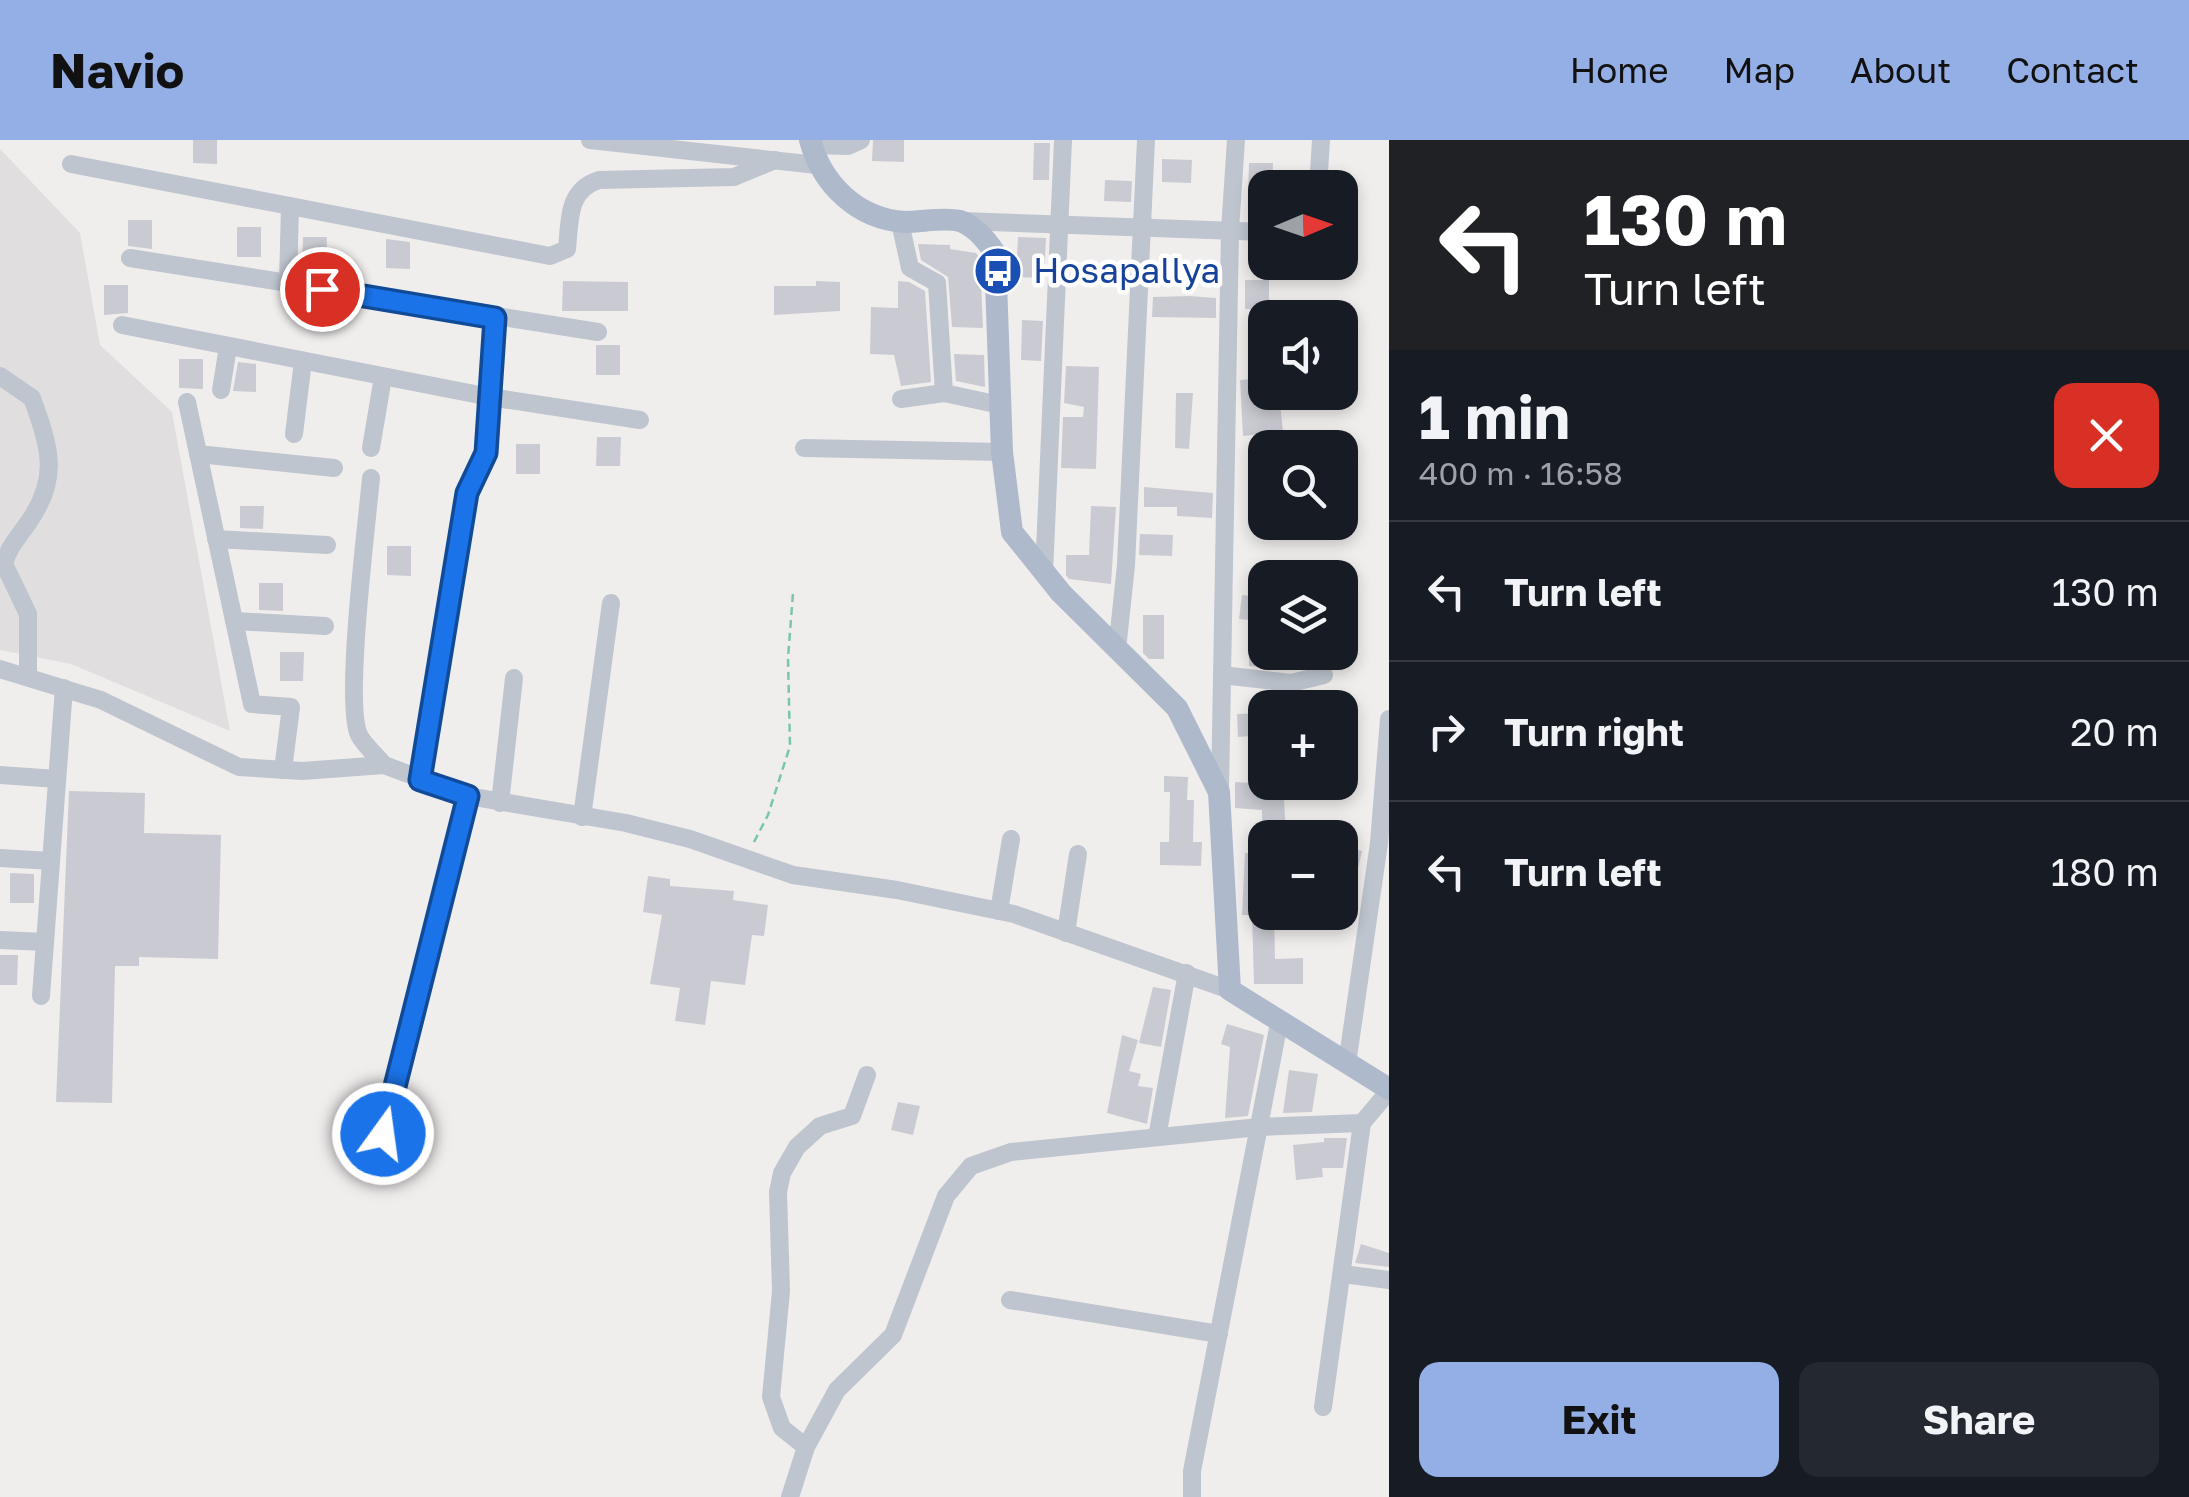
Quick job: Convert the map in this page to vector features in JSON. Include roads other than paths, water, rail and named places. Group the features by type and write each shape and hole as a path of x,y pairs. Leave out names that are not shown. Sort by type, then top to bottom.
{"main road":[{"path":"812,150 863,213 900,222 961,222 986,238 995,253 1002,452 1012,532 1044,573 1176,708 1220,792 1230,990 1389,1090"}],"street":[{"path":"590,140 775,160"},
{"path":"72,164 550,256 567,249 572,208 577,192 586,184 599,180 734,177 775,160 861,140"},
{"path":"1044,573 1063,140"},
{"path":"1118,650 1126,566 1146,140"},
{"path":"1220,792 1230,230 1236,140"},
{"path":"1319,170 1321,140"},
{"path":"288,283 290,206"},
{"path":"900,222 910,268 936,283 944,393"},
{"path":"961,222 1060,223 1142,231 1248,231"},
{"path":"130,258 598,332"},
{"path":"420,780 467,493 486,453 495,318"},
{"path":"122,325 490,397 640,420"},
{"path":"222,390 228,346"},
{"path":"294,434 303,362"},
{"path":"0,376 32,398 51,466 43,503 8,551 4,564 30,619 28,676"},
{"path":"371,448 382,377"},
{"path":"900,399 944,393 1000,405"},
{"path":"187,402 252,704 291,708 283,770"},
{"path":"804,448 1002,452"},
{"path":"198,454 334,468"},
{"path":"370,478 355,713 359,734 384,765"},
{"path":"216,539 327,545"},
{"path":"582,817 611,603"},
{"path":"234,620 325,626"},
{"path":"0,670 101,700 239,767 283,770 384,765 468,796 626,823 746,857 793,875 897,890 998,911 1230,990"},
{"path":"1222,674 1292,684 1324,675"},
{"path":"500,803 514,678"},
{"path":"41,996 64,688"},
{"path":"1347,1064 1379,843 1389,719"},
{"path":"0,775 58,779"},
{"path":"383,1134 468,796"},
{"path":"998,911 1011,840"},
{"path":"1066,933 1078,854"},
{"path":"0,858 52,861"},
{"path":"0,940 45,942"},
{"path":"1158,1137 1188,973"},
{"path":"1192,1497 1192,1471 1280,1023"},
{"path":"806,1446 782,1428 770,1397 781,1290 778,1192 788,1158 820,1126 852,1116 867,1075"},
{"path":"1323,1407 1362,1123 1389,1090"},
{"path":"790,1497 806,1446 837,1390 893,1335 946,1196 972,1166 1011,1152 1259,1127 1362,1123"},
{"path":"1343,1274 1389,1280"},
{"path":"1010,1300 1219,1334"}],"place":[{"name":"Hosapallya","path":"998,271"}]}
